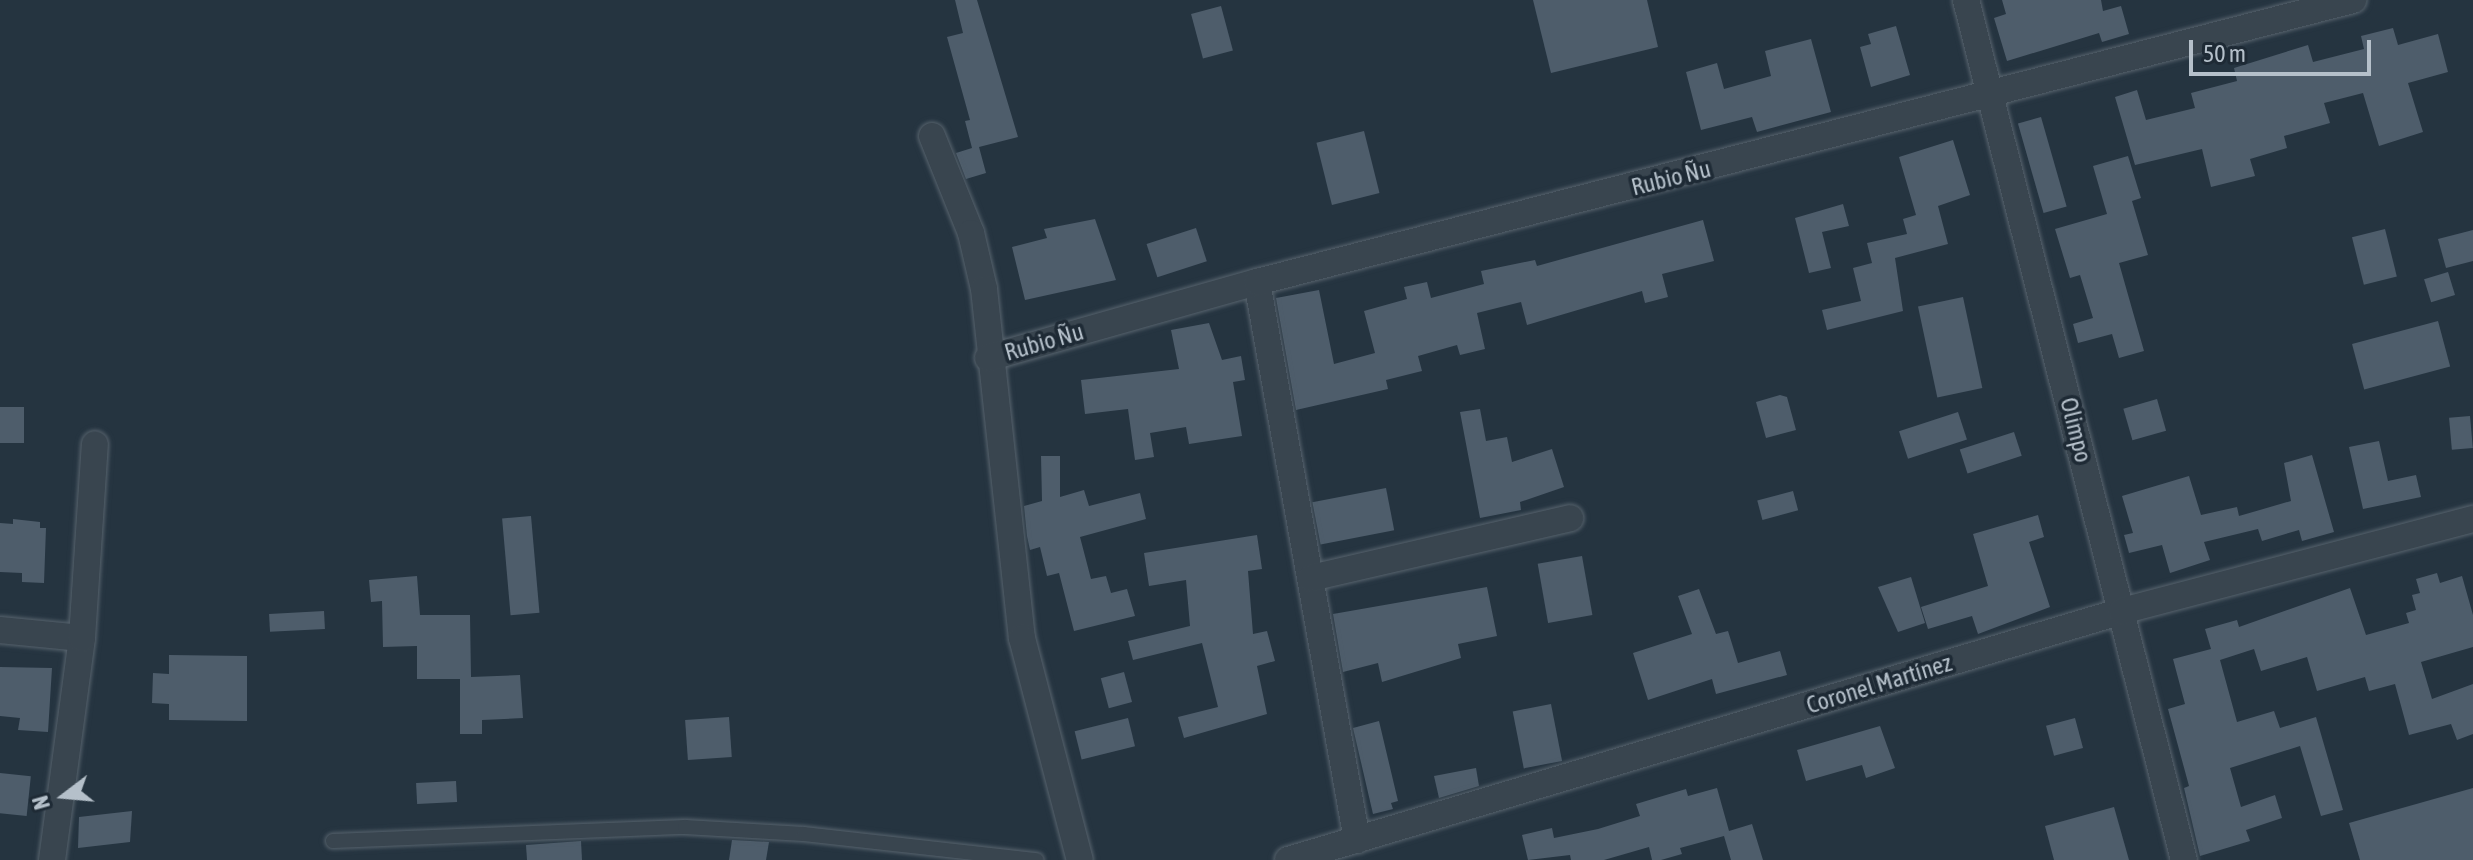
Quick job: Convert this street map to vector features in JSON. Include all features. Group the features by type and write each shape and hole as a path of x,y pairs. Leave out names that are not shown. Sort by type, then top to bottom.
{"street":[{"name":"Olimpo","path":"1966,0 2184,860"},
{"name":"Rubio Ñu","path":"988,358 1257,282 1991,96 2353,0"},
{"path":"932,136 971,233 984,289 988,358 1022,638 1080,860"},
{"path":"1257,282 1357,840"},
{"path":"52,860 82,638 95,444"},
{"path":"1311,578 1570,518"},
{"name":"Coronel Martínez","path":"1288,860 2122,611 2473,519"},
{"path":"0,630 82,638"}],"lane":[{"path":"333,841 685,827 1037,860"}],"building":[{"path":"955,0 977,0 1018,137 979,147 986,173 966,179 956,153 972,148 965,121 970,120 947,37 963,33"},
{"path":"1533,0 1647,0 1658,47 1551,73"},
{"path":"2002,0 2101,0 2103,11 2121,6 2129,34 2102,42 2099,33 2007,61 1994,18 2006,14"},
{"path":"1221,6 1233,50 1203,58 1191,14"},
{"path":"1896,26 1910,75 1871,87 1860,47 1871,44 1868,34"},
{"path":"2393,28 2398,45 2438,34 2448,72 2408,83 2423,132 2379,146 2363,93 2324,103 2330,123 2284,136 2287,148 2250,159 2255,176 2211,187 2202,149 2135,165 2115,97 2137,90 2146,120 2195,108 2191,93 2237,81 2234,68 2308,45 2313,62 2364,49 2361,36"},
{"path":"1811,39 1831,112 1757,132 1752,117 1701,130 1686,72 1717,63 1724,89 1771,76 1765,51"},
{"path":"2041,117 2067,206 2044,213 2018,124"},
{"path":"1364,131 1379,193 1332,205 1316,143"},
{"path":"1953,140 1970,195 1938,206 1948,244 1895,258 1903,311 1827,330 1822,310 1861,301 1853,268 1872,263 1867,243 1907,234 1903,219 1916,215 1899,157"},
{"path":"2128,156 2141,198 2132,201 2148,255 2119,263 2144,351 2119,358 2112,334 2078,343 2073,324 2093,318 2080,275 2070,278 2055,229 2107,214 2093,166"},
{"path":"1843,204 1849,226 1822,232 1831,268 1809,273 1795,218"},
{"path":"1095,219 1116,280 1025,300 1012,247 1047,238 1044,229"},
{"path":"1703,220 1714,261 1662,274 1668,297 1645,303 1642,291 1527,325 1521,302 1477,313 1485,349 1460,355 1457,345 1418,356 1422,371 1386,380 1388,389 1296,410 1276,298 1319,290 1334,364 1375,353 1364,311 1407,299 1404,287 1427,282 1431,298 1484,284 1481,271 1535,260 1537,266"},
{"path":"1196,228 1207,261 1157,277 1147,244"},
{"path":"2385,229 2397,277 2364,285 2352,237"},
{"path":"2473,230 2473,261 2446,268 2438,239"},
{"path":"2448,272 2455,295 2431,302 2424,279"},
{"path":"1963,297 1982,388 1937,398 1918,307"},
{"path":"2438,321 2450,366 2364,389 2352,344"},
{"path":"1209,323 1222,360 1241,356 1245,380 1233,382 1242,436 1189,444 1186,427 1150,433 1154,457 1135,460 1128,409 1085,414 1081,380 1179,369 1171,330"},
{"path":"1780,395 1787,397 1796,430 1766,438 1756,402"},
{"path":"2157,399 2166,431 2132,440 2123,409"},
{"path":"0,407 24,407 24,443 0,443"},
{"path":"1480,409 1486,441 1507,437 1512,462 1552,449 1564,487 1520,502 1521,510 1480,518 1460,412"},
{"path":"1958,412 1967,440 1908,459 1899,431"},
{"path":"2470,416 2473,448 2452,450 2449,418"},
{"path":"2014,432 2022,456 1968,473 1960,450"},
{"path":"2379,441 2388,481 2416,475 2421,497 2363,509 2349,447"},
{"path":"2312,455 2334,532 2302,541 2299,530 2262,541 2258,529 2204,542 2210,560 2170,573 2162,545 2129,553 2124,535 2133,533 2122,496 2189,476 2201,515 2237,507 2239,516 2291,501 2284,463"},
{"path":"1041,456 1060,456 1060,497 1084,490 1089,506 1140,493 1146,519 1080,537 1091,579 1106,576 1111,593 1127,589 1135,616 1074,631 1059,573 1047,576 1040,547 1030,550 1027,536 1024,506 1042,501"},
{"path":"1386,488 1394,530 1321,545 1312,502"},
{"path":"1793,491 1798,510 1762,520 1757,501"},
{"path":"2038,515 2044,537 2029,542 2050,607 1978,634 1972,616 1928,629 1921,607 1988,586 1973,534"},
{"path":"531,516 539,613 511,615 502,519"},
{"path":"13,519 40,522 40,528 46,528 44,583 22,582 22,573 0,572 0,523 13,524"},
{"path":"1257,535 1262,569 1248,571 1253,634 1267,631 1275,661 1257,666 1267,714 1184,738 1178,717 1218,707 1202,643 1133,660 1128,641 1190,626 1186,580 1149,586 1144,553"},
{"path":"1582,556 1592,615 1548,623 1538,564"},
{"path":"2437,573 2440,583 2462,576 2473,615 2473,647 2421,662 2432,699 2473,684 2473,734 2457,740 2451,724 2409,735 2395,684 2369,691 2365,677 2317,691 2307,657 2261,671 2254,649 2220,660 2237,722 2274,711 2280,728 2316,717 2343,810 2321,816 2300,746 2230,768 2241,807 2275,795 2282,818 2246,830 2250,841 2200,856 2184,788 2189,786 2168,709 2185,704 2173,659 2211,649 2205,629 2237,620 2239,627 2350,588 2366,635 2409,623 2406,613 2416,610 2412,595 2420,593 2416,579"},
{"path":"417,576 420,615 470,615 471,677 520,675 523,718 482,720 482,734 460,734 460,679 417,679 417,646 383,647 382,601 371,602 369,580"},
{"path":"1911,577 1925,623 1898,632 1878,587"},
{"path":"1487,587 1497,636 1458,644 1461,658 1382,682 1378,663 1343,672 1333,614"},
{"path":"1699,589 1716,634 1728,631 1738,663 1780,651 1787,675 1716,694 1712,679 1648,700 1633,653 1692,634 1678,596"},
{"path":"324,611 325,629 270,632 269,614"},
{"path":"169,655 247,656 247,721 169,720 169,704 152,703 153,673 169,674"},
{"path":"0,667 52,668 48,732 18,730 20,718 0,716"},
{"path":"1124,672 1132,702 1109,708 1101,678"},
{"path":"1551,704 1562,761 1524,768 1513,711"},
{"path":"729,717 732,757 688,760 685,720"},
{"path":"1128,718 1135,746 1082,759 1075,731"},
{"path":"2075,718 2083,748 2054,756 2046,726"},
{"path":"1379,721 1398,801 1391,803 1393,809 1373,814 1353,728"},
{"path":"1880,726 1895,768 1866,778 1862,765 1806,781 1797,750"},
{"path":"1476,768 1479,786 1439,798 1434,776"},
{"path":"0,773 31,776 27,816 0,813"},
{"path":"456,781 457,802 417,804 416,783"},
{"path":"1717,788 1729,831 1752,824 1763,860 1731,860 1724,836 1680,848 1682,854 1661,860 1652,860 1649,847 1604,860 1571,860 1570,855 1528,860 1522,835 1552,828 1554,838 1598,829 1640,816 1636,804 1686,789 1688,796"},
{"path":"2473,788 2473,860 2360,860 2349,823"},
{"path":"2114,807 2129,860 2054,860 2045,826"},
{"path":"132,811 130,842 78,848 79,817"},
{"path":"732,840 769,842 766,860 729,860"},
{"path":"581,841 582,860 527,860 526,845"}]}
